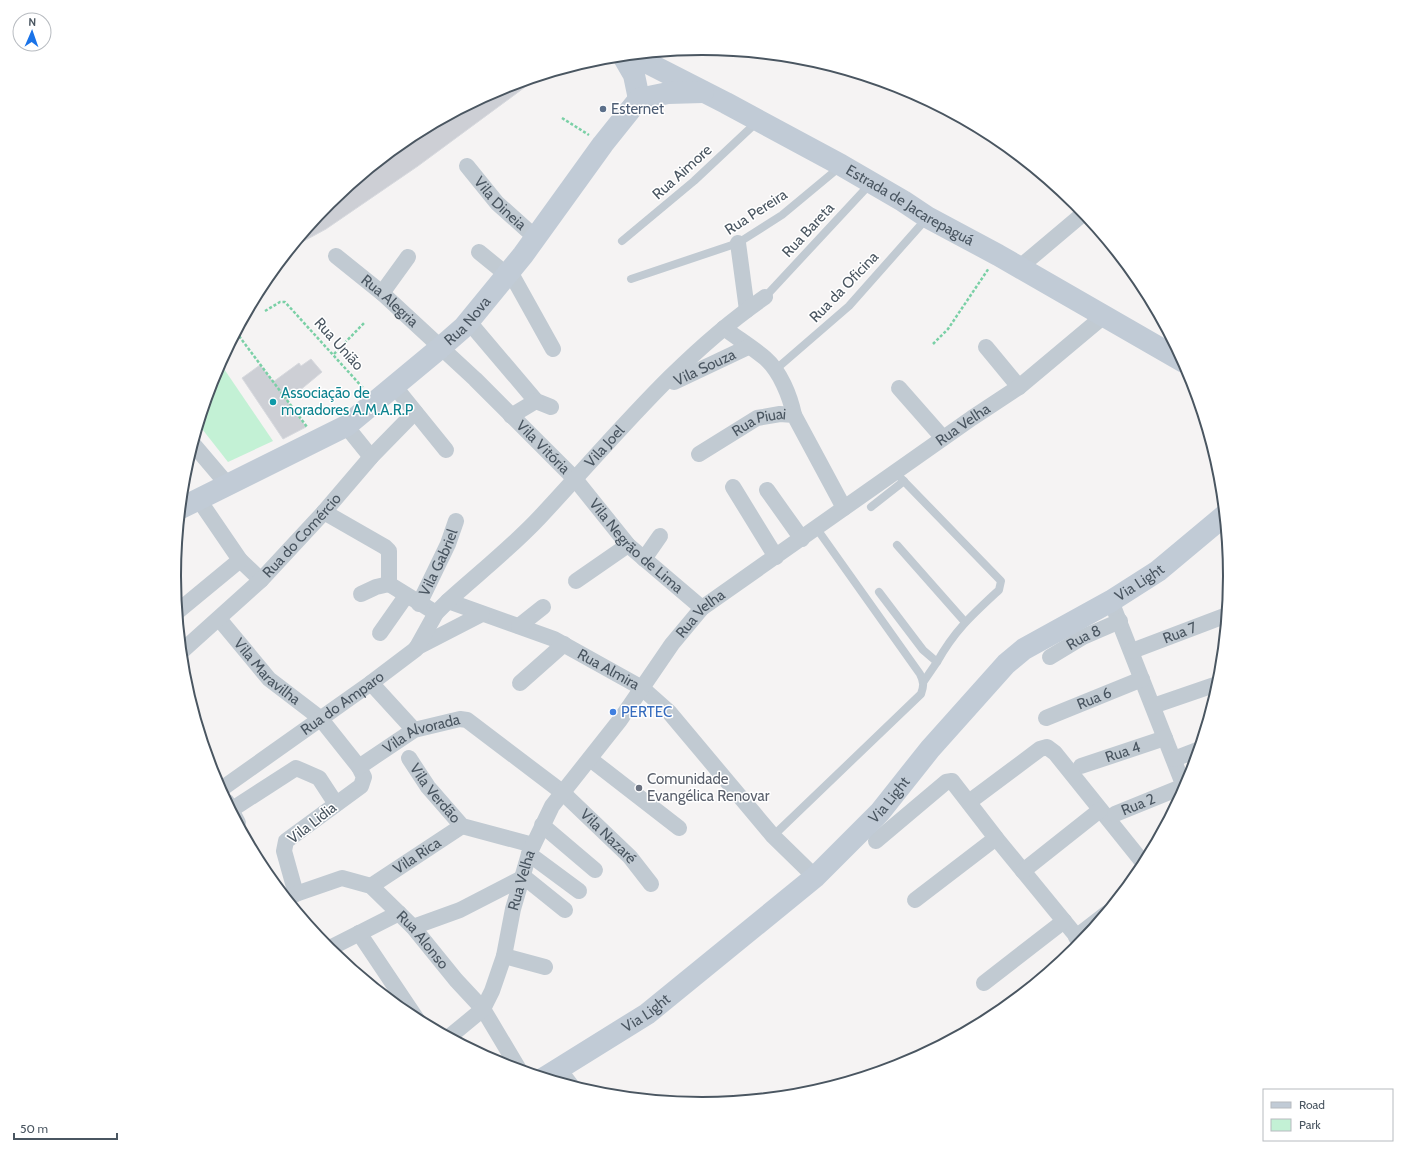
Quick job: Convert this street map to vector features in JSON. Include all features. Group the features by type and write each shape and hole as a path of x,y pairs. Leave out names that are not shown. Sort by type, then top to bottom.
{"street":[{"name":"Estrada de Jacarepaguá","path":"639,59 842,165 927,217 1105,315 1175,356"},
{"path":"626,61 634,75 638,99 668,93 703,92"},
{"name":"Rua Nova","path":"190,504 227,484 346,426 395,387 469,322 536,238 603,144 638,99"},
{"name":"Vila Dineia","path":"467,166 498,203 536,238"},
{"path":"1020,268 1080,217"},
{"path":"738,243 747,310"},
{"path":"479,252 508,272 554,349"},
{"name":"Rua Alegria","path":"336,256 382,293 511,416"},
{"path":"382,293 408,257"},
{"name":"Vila Joel","path":"448,601 539,518 660,388 724,328 765,297"},
{"name":"Rua Velha","path":"453,1034 483,1009 492,991 504,956 513,909 524,877 531,849 552,806 590,759 672,644 702,608 844,508 900,476 943,438 1019,387 1105,315"},
{"path":"469,322 536,401 551,407"},
{"path":"724,328 748,347 766,358 775,370 791,400 794,415"},
{"name":"Vila Souza","path":"660,388 748,347"},
{"path":"986,347 1019,387"},
{"path":"395,387 446,450"},
{"path":"899,388 943,438"},
{"path":"511,416 536,401"},
{"name":"Rua do Comércio","path":"186,649 220,620 262,580 324,512 371,457 415,412"},
{"name":"Rua Piuai","path":"699,454 757,418 780,414 794,415 844,508"},
{"name":"Vila Vitória","path":"511,416 575,479"},
{"path":"346,426 371,457"},
{"path":"197,449 227,484"},
{"name":"Vila Negrão de Lima","path":"575,479 628,545 702,608"},
{"path":"733,487 776,557"},
{"path":"767,490 802,539"},
{"path":"190,504 240,560 262,580"},
{"path":"324,512 387,549 389,584"},
{"name":"Via Light","path":"549,1074 647,1014 814,877 880,812 930,750 1006,664 1024,649 1111,602 1158,571 1221,518"},
{"name":"Vila Gabriel","path":"380,633 412,600 448,544 456,521"},
{"path":"644,559 660,536"},
{"path":"576,581 628,545"},
{"path":"182,609 240,560"},
{"path":"361,594 376,587 389,584 412,600 436,613"},
{"name":"Rua do Amparo","path":"226,787 416,649 436,613 448,601"},
{"name":"Rua Almira","path":"448,601 519,626 564,644 642,688 669,712 773,836 814,877"},
{"path":"1111,602 1120,621 1182,780"},
{"path":"519,626 543,606"},
{"path":"416,649 482,614"},
{"name":"Rua 7","path":"1132,651 1222,617"},
{"name":"Vila Maravilha","path":"220,620 269,679 320,718"},
{"name":"Rua 8","path":"1050,657 1083,638 1120,621"},
{"path":"520,683 564,644"},
{"name":"Rua 6","path":"1046,718 1142,679"},
{"path":"371,683 414,730"},
{"path":"1153,706 1212,686"},
{"path":"320,718 359,767"},
{"name":"Vila Alvorada","path":"359,767 414,730 460,719 466,720 562,792"},
{"name":"Rua 4","path":"1081,766 1165,738"},
{"path":"969,802 1040,749 1047,747 1055,753 1107,812 1141,859"},
{"path":"278,748 296,768 322,780 336,804"},
{"path":"1174,759 1193,752"},
{"name":"Vila Verdão","path":"409,758 428,787 462,826 531,849"},
{"path":"590,759 679,828"},
{"name":"Vila Lidia","path":"291,896 284,851 286,841 362,786 364,777 359,767"},
{"path":"235,808 296,768"},
{"path":"876,841 948,780 954,782 996,838 1078,938"},
{"name":"Rua 2","path":"1023,871 1107,812 1178,789"},
{"name":"Vila Nazaré","path":"562,792 630,857 651,884"},
{"path":"542,825 595,870"},
{"name":"Vila Rica","path":"371,886 462,826"},
{"path":"915,900 996,838"},
{"path":"531,849 579,891"},
{"path":"413,927 460,910 524,877 565,910"},
{"name":"Rua Alonso","path":"291,896 342,878 371,886 413,927 456,980 483,1009 515,1062"},
{"path":"335,946 399,913"},
{"path":"984,983 1064,921"},
{"path":"359,933 408,1007"},
{"path":"504,956 545,967"}],"lane":[{"name":"Rua Aimore","path":"622,242 694,181 758,120"},
{"name":"Rua Pereira","path":"631,279 738,243 782,215 842,165"},
{"name":"Rua Bareta","path":"765,297 872,182"},
{"name":"Rua da Oficina","path":"775,370 849,306 927,217"},
{"path":"773,836 921,694 924,681 949,641 965,622 999,590 1001,581 900,476 871,507"},
{"path":"816,529 924,681"},
{"path":"897,545 965,622"},
{"path":"879,592 923,650 937,662"},
{"path":"562,1066 573,1081"}],"path":[{"path":"562,118 603,144"},
{"path":"933,344 948,329 998,255"},
{"name":"Rua União","path":"265,310 280,302 285,302 334,354 376,402"},
{"path":"334,354 365,322"},
{"path":"240,337 317,440"}],"green space":[{"path":"224,369 273,441 228,462 203,430"}],"building":[{"path":"526,86 418,166 326,229 303,241 359,184 413,143 472,109"},
{"name":"Associação de moradores A.M.A.R.P","path":"311,359 322,372 287,401 306,427 283,439 242,378 260,365 273,382 299,363 301,366"}],"place":[{"name":"Esternet","path":"603,109"},
{"name":"Associação de moradores A.M.A.R.P","path":"273,402"},
{"name":"PERTEC","path":"613,712"},
{"name":"Comunidade Evangélica Renovar","path":"639,788"}]}
